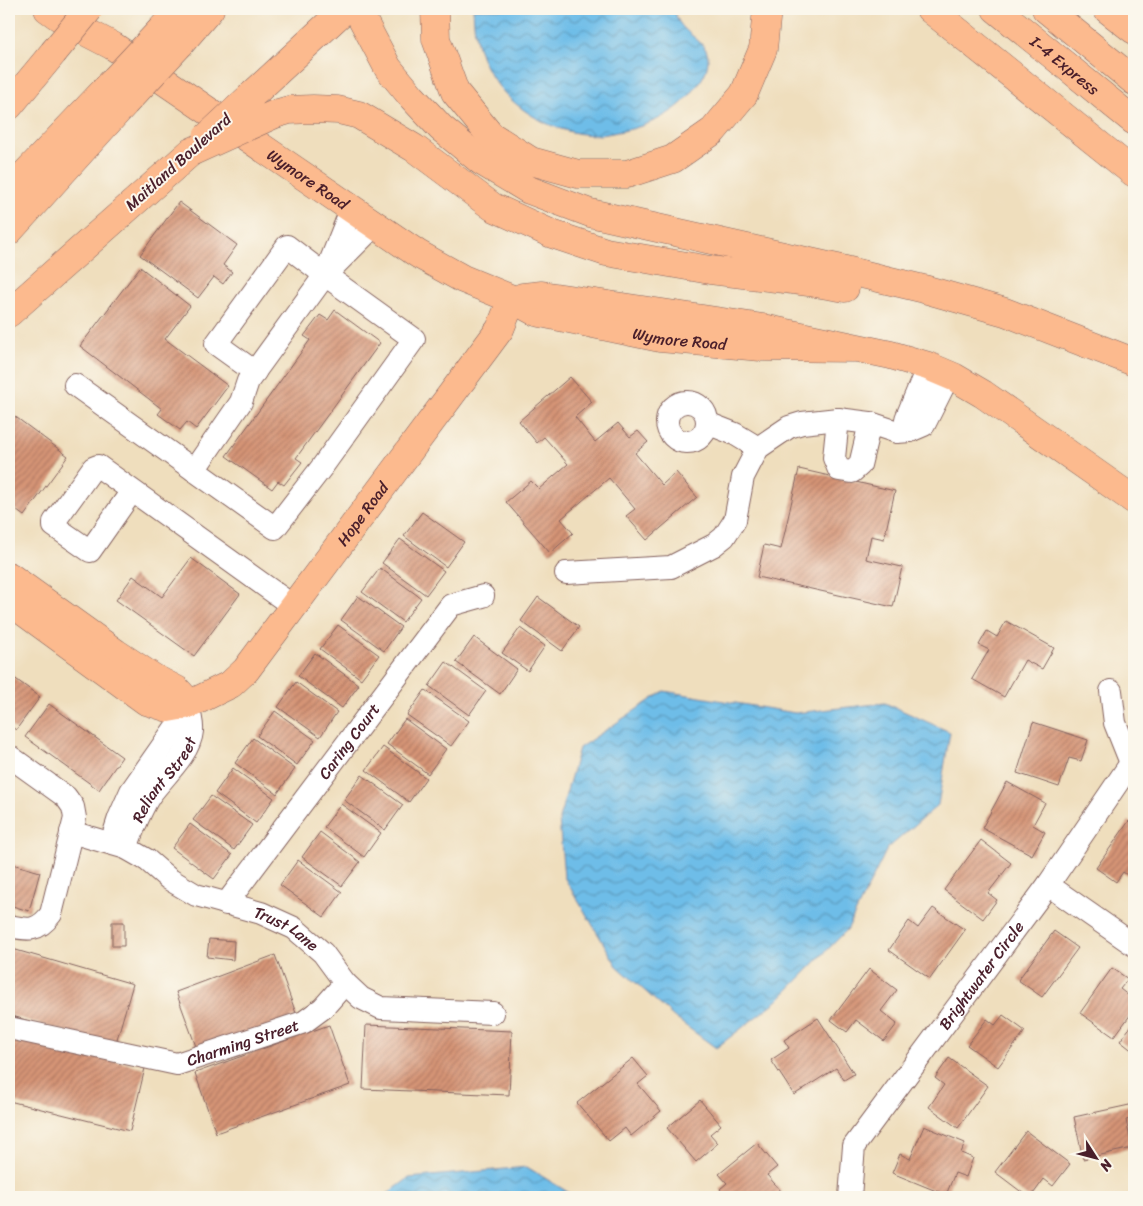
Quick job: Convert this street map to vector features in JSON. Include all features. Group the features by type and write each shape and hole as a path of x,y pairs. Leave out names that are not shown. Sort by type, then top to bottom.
{"main road":[{"name":"Wymore Road","path":"48,9 65,21 112,46 374,226 463,280 512,299 542,295 763,328 891,355 938,371 983,394 1134,500"},
{"name":"Wymore Road","path":"74,9 112,46"},
{"path":"9,106 89,9"},
{"path":"9,231 108,91 161,26 180,9"},
{"path":"161,26 210,9"},
{"path":"435,9 436,39 455,92 490,135 532,161 578,174 627,174 673,159 714,131 744,94 763,49 767,9"},
{"path":"930,9 1134,173"},
{"name":"I-4 Express","path":"996,9 1134,122"},
{"name":"I-4 Express","path":"1046,9 1134,81"},
{"path":"1107,9 1134,30"},
{"path":"346,12 388,68 441,128 481,161 529,190 590,213 837,268 924,289 1005,312 1066,334 1134,362"},
{"name":"Maitland Boulevard","path":"9,313 346,12"},
{"path":"9,172 108,91"},
{"path":"9,191 108,91"},
{"path":"191,152 275,114 289,110 313,108 338,110 359,116 414,148 493,207 552,234 606,252 710,270 808,282 923,302 1066,334"},
{"name":"Hope Road","path":"9,601 146,701 168,708 189,706 225,687 246,670 500,329 512,299"},
{"path":"9,576 116,653 154,678 177,690 189,706"}],"street":[{"path":"325,275 351,210"},
{"path":"194,470 241,402 248,381 325,275 374,226"},
{"path":"75,385 275,528 322,467 414,340 287,246 216,344 255,372"},
{"path":"566,573 671,567 714,545 724,538 736,520 743,477 758,448 789,427 802,423 838,419 870,424 897,432 910,431 906,419 938,371"},
{"path":"838,419 834,458 839,470 852,472 860,465 870,424"},
{"path":"707,423 735,434 758,448"},
{"path":"132,491 294,606"},
{"name":"Caring Court","path":"226,904 451,605 483,596"},
{"path":"1112,691 1115,723 1132,762"},
{"name":"Reliant Street","path":"119,846 118,818 131,791 189,706"},
{"path":"9,756 66,797 73,807 75,818 51,914 43,924 27,930 9,926"},
{"name":"Brightwater Circle","path":"850,1197 854,1146 1048,885 1132,762"},
{"name":"Trust Lane","path":"71,832 119,846 147,860 169,879 196,895 261,913 294,928 323,952 345,983 361,998 381,1008 493,1013"},
{"path":"1048,885 1134,945"},
{"name":"Charming Street","path":"9,1028 177,1064 304,1022 323,1008 345,983"}],"water":[{"path":"473,9 675,9 681,25 704,47 707,53 708,65 702,80 689,96 675,109 659,119 632,129 607,134 578,133 540,120 523,110 508,97 495,81 485,64 478,46"},
{"path":"664,691 795,713 885,703 950,732 938,805 887,849 847,930 778,1000 716,1048 675,1018 617,966 564,877 559,819 579,748"},
{"path":"527,1167 576,1197 383,1197 409,1178"}],"building":[{"path":"179,202 237,245 223,265 232,272 223,284 214,277 198,298 140,255"},
{"path":"140,267 190,306 165,339 228,386 196,429 187,422 180,430 158,414 162,409 80,346"},
{"path":"335,310 380,343 296,458 302,462 284,485 278,481 272,489 226,456 310,340 304,336 320,315 328,320"},
{"path":"570,377 592,402 575,417 595,442 618,423 630,437 638,431 648,442 635,453 662,485 676,472 697,497 647,540 626,516 635,509 609,478 561,519 573,533 550,553 506,502 531,481 539,489 568,464 544,437 537,443 519,421"},
{"path":"9,412 68,456 24,516 9,505"},
{"path":"799,469 895,491 884,539 871,536 866,559 902,567 893,607 757,577 764,545 781,549"},
{"path":"422,512 464,542 446,567 404,536"},
{"path":"400,539 444,571 426,595 382,563"},
{"path":"191,558 240,594 194,656 116,600 133,576 162,597"},
{"path":"380,568 421,598 403,622 362,592"},
{"path":"358,596 401,627 384,651 341,620"},
{"path":"538,597 579,627 562,651 521,621"},
{"path":"1006,621 1054,648 1042,669 1025,660 1004,697 972,679 989,650 979,645 987,631 997,637"},
{"path":"338,625 379,655 361,679 320,649"},
{"path":"520,628 545,646 528,671 502,653"},
{"path":"474,637 517,669 500,694 456,662"},
{"path":"315,653 359,685 342,708 298,676"},
{"path":"446,662 486,691 469,715 429,686"},
{"path":"9,674 40,697 16,730 9,725"},
{"path":"296,682 337,712 320,737 278,707"},
{"path":"425,690 469,721 451,746 407,715"},
{"path":"49,704 122,757 99,790 25,737"},
{"path":"275,711 315,740 297,765 257,736"},
{"path":"405,719 446,749 428,774 387,744"},
{"path":"1033,722 1088,740 1081,761 1069,758 1059,787 1017,773"},
{"path":"253,738 295,769 277,794 235,763"},
{"path":"383,747 426,778 409,802 366,770"},
{"path":"233,768 274,798 256,823 215,793"},
{"path":"362,775 403,805 385,830 344,800"},
{"path":"1007,782 1045,803 1033,825 1045,832 1032,855 982,828"},
{"path":"211,796 252,825 234,850 193,820"},
{"path":"341,804 381,833 364,857 324,827"},
{"path":"1129,821 1134,825 1134,880 1123,872 1116,882 1096,868"},
{"path":"190,824 232,855 214,879 172,848"},
{"path":"320,832 360,862 342,886 302,857"},
{"path":"981,840 1011,863 988,893 997,900 983,919 944,890"},
{"path":"298,860 342,892 324,917 280,885"},
{"path":"9,863 40,872 29,911 9,905"},
{"path":"933,908 965,930 930,979 889,950 909,921 918,928"},
{"path":"112,922 124,922 124,946 112,946"},
{"path":"1054,931 1078,948 1042,997 1018,980"},
{"path":"209,939 234,941 233,960 207,957"},
{"path":"9,948 133,984 115,1046 9,1015"},
{"path":"275,955 297,1016 198,1052 176,992"},
{"path":"1112,968 1128,979 1120,989 1134,1000 1134,1010 1114,1037 1080,1013"},
{"path":"869,969 897,990 881,1011 897,1024 884,1041 856,1020 847,1032 831,1020"},
{"path":"1003,1015 1025,1031 998,1067 967,1045 987,1019 995,1025"},
{"path":"818,1018 854,1074 844,1080 836,1068 794,1095 771,1060 789,1048 784,1040"},
{"path":"1134,1022 1134,1052 1120,1041"},
{"path":"329,1025 350,1085 216,1133 195,1073"},
{"path":"366,1025 512,1031 509,1095 363,1089"},
{"path":"9,1035 145,1068 130,1131 9,1101"},
{"path":"633,1058 648,1076 638,1084 661,1111 631,1136 625,1128 609,1141 577,1103"},
{"path":"949,1058 988,1086 958,1128 929,1107 944,1085 935,1078"},
{"path":"700,1100 721,1125 710,1134 718,1143 696,1162 667,1128"},
{"path":"1134,1104 1134,1118 1126,1120 1132,1148 1083,1159 1074,1117"},
{"path":"924,1126 965,1143 961,1153 973,1158 966,1177 955,1173 946,1195 892,1173 900,1154 910,1159"},
{"path":"1026,1131 1070,1164 1053,1186 1044,1179 1031,1197 1028,1197 995,1172"},
{"path":"757,1143 777,1167 767,1175 781,1191 774,1197 726,1197 720,1189 727,1183 719,1174"}]}
